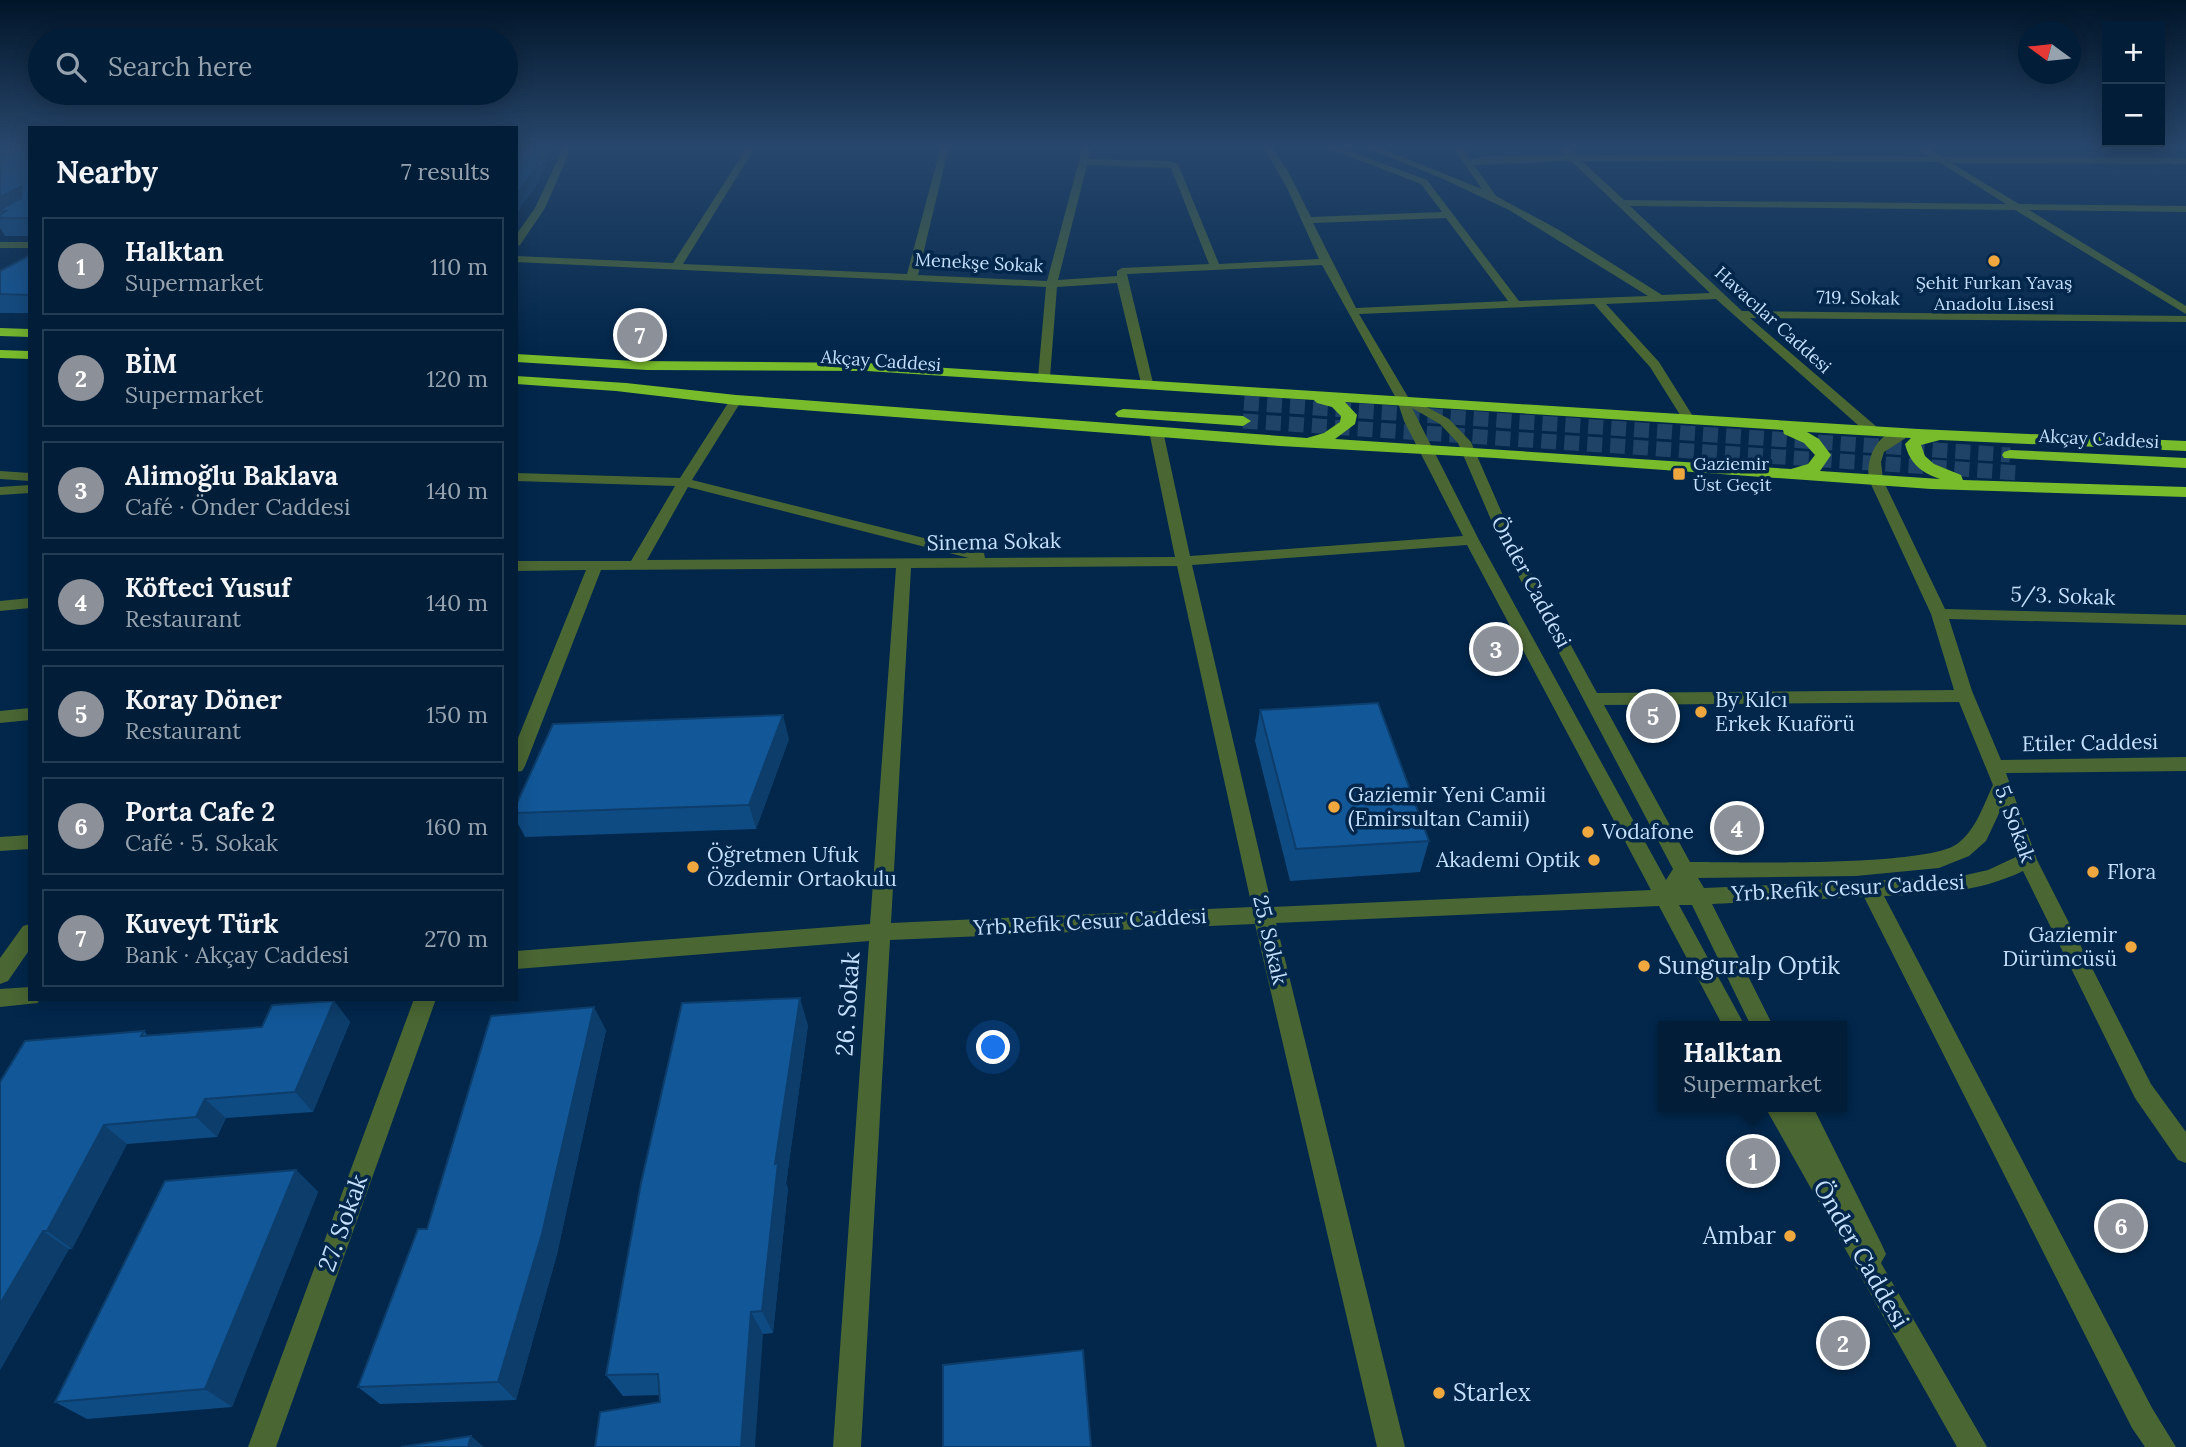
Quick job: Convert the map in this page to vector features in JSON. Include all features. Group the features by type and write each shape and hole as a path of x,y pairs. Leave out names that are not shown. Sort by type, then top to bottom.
{"highway":[{"path":"0,332 28,333"},
{"path":"0,354 28,355"},
{"name":"Akçay Caddesi","path":"518,358 1244,403"},
{"path":"636,365 867,367 1904,433 2186,446"},
{"name":"Akçay Caddesi","path":"518,380 1243,421"},
{"path":"613,386 736,400 1280,441 1466,451 1876,480 2186,492"},
{"path":"1280,441 1328,438 1348,424 1349,415 1337,403 1290,392"},
{"path":"1761,424 1805,435 1818,446 1823,455 1821,462 1813,469 1782,474"},
{"path":"1942,435 1920,439 1913,444 1920,462 1933,472 1957,480 1997,486"},
{"name":"Akçay Caddesi","path":"2010,454 2186,463"},
{"name":"Akçay Caddesi","path":"2020,473 2186,480"}],"street":[{"path":"518,240 536,214"},
{"path":"678,264 710,214"},
{"path":"912,277 928,214"},
{"path":"1070,214 1052,284 1122,279"},
{"path":"1194,214 1215,267"},
{"path":"1306,214 1326,261 1403,400"},
{"path":"1521,214 1574,243 1661,299"},
{"name":"Havacılar Caddesi","path":"1629,214 1873,431"},
{"path":"2028,214 2186,311"},
{"path":"1309,220 1449,215 1516,305"},
{"path":"0,246 28,245"},
{"name":"Menekşe Sokak","path":"518,259 678,264 1052,284 1044,377"},
{"path":"1147,383 1122,271 1326,261"},
{"path":"1353,311 1719,296"},
{"path":"1597,301 1655,365 1688,418"},
{"name":"719. Sokak","path":"1740,314 2186,319"},
{"path":"636,564 736,400"},
{"name":"Önder Caddesi","path":"1403,400 1425,450 1472,540 1731,1021"},
{"name":"Önder Caddesi","path":"1403,400 1432,411 1453,427 1464,442 1508,543 1698,896 1760,1021"},
{"name":"25. Sokak","path":"1156,431 1263,914 1391,1447"},
{"path":"1876,480 1873,468 1877,450 1904,433"},
{"path":"0,475 28,477"},
{"path":"518,477 684,482 1001,562"},
{"name":"5. Sokak","path":"1876,480 1939,614 1965,696 1998,776 2027,860 2143,1091 2186,1152"},
{"path":"0,491 28,489"},
{"name":"Sinema Sokak","path":"518,566 1183,561 1472,540"},
{"path":"518,761 596,564"},
{"name":"26. Sokak","path":"847,1447 904,564"},
{"path":"0,606 28,603"},
{"name":"5/3. Sokak","path":"1939,614 2186,620"},
{"path":"1593,699 1965,696"},
{"path":"0,717 28,714"},
{"name":"Etiler Caddesi","path":"1998,776 2186,764"},
{"name":"Yrb.Refik Cesur Caddesi","path":"1684,870 1856,868 1939,860 1962,851 1979,836 1998,776"},
{"path":"0,844 28,842"},
{"name":"Yrb.Refik Cesur Caddesi","path":"518,960 879,932 1957,885 1993,877 2027,860"},
{"path":"1665,898 1684,870"},
{"path":"1870,889 2142,1418 2162,1447"},
{"path":"0,975 28,935"},
{"path":"0,999 28,996"},
{"name":"27. Sokak","path":"261,1447 424,1001"},
{"name":"Önder Caddesi","path":"1780,1112 1973,1447"},
{"name":"Önder Caddesi","path":"1803,1112 1945,1402"}],"building":[{"path":"28,214 28,218 0,218 0,215"},
{"path":"28,256 28,295 0,294 0,271"},
{"name":"Gaziemir Yeni Camii (Emirsultan Camii)","path":"1378,703 1429,841 1296,849 1260,710"},
{"name":"Öğretmen Ufuk Özdemir Ortaokulu","path":"783,715 749,805 518,813 518,801 553,724"},
{"path":"800,998 775,1164 778,1163 762,1311 751,1312 741,1447 595,1447 600,1412 660,1402 658,1374 606,1375 641,1183 682,1003"},
{"path":"334,1001 295,1092 205,1099 196,1117 104,1125 47,1231 43,1231 0,1304 0,1082 25,1041 144,1031 141,1036 262,1027 272,1005"},
{"path":"594,1007 542,1234 498,1382 358,1387 418,1229 427,1229 491,1016"},
{"path":"296,1170 205,1389 55,1402 165,1181"},
{"path":"1083,1350 1091,1447 943,1447 943,1365"},
{"path":"471,1436 468,1447 401,1447"}],"tunnel":[{"path":"1244,403 2010,455"},
{"path":"1243,421 2020,473"}],"place":[{"name":"Şehit Furkan Yavaş Anadolu Lisesi","path":"1994,261"},
{"name":"Kuveyt Türk","path":"640,335"},
{"name":"Gaziemir Üst Geçit","path":"1679,474"},
{"name":"Alimoğlu Baklava","path":"1496,649"},
{"name":"By Kılcı Erkek Kuaförü","path":"1701,712"},
{"name":"Koray Döner","path":"1653,716"},
{"name":"Gaziemir Yeni Camii (Emirsultan Camii)","path":"1334,807"},
{"name":"Köfteci Yusuf","path":"1737,828"},
{"name":"Vodafone","path":"1588,832"},
{"name":"Akademi Optik","path":"1594,860"},
{"name":"Öğretmen Ufuk Özdemir Ortaokulu","path":"693,867"},
{"name":"Flora","path":"2093,872"},
{"name":"Gaziemir Dürümcüsü","path":"2131,947"},
{"name":"Sunguralp Optik","path":"1644,966"},
{"name":"Halktan","path":"1753,1161"},
{"name":"Porta Cafe 2","path":"2121,1226"},
{"name":"Ambar","path":"1790,1236"},
{"name":"BİM","path":"1843,1343"},
{"name":"Starlex","path":"1439,1393"}]}
